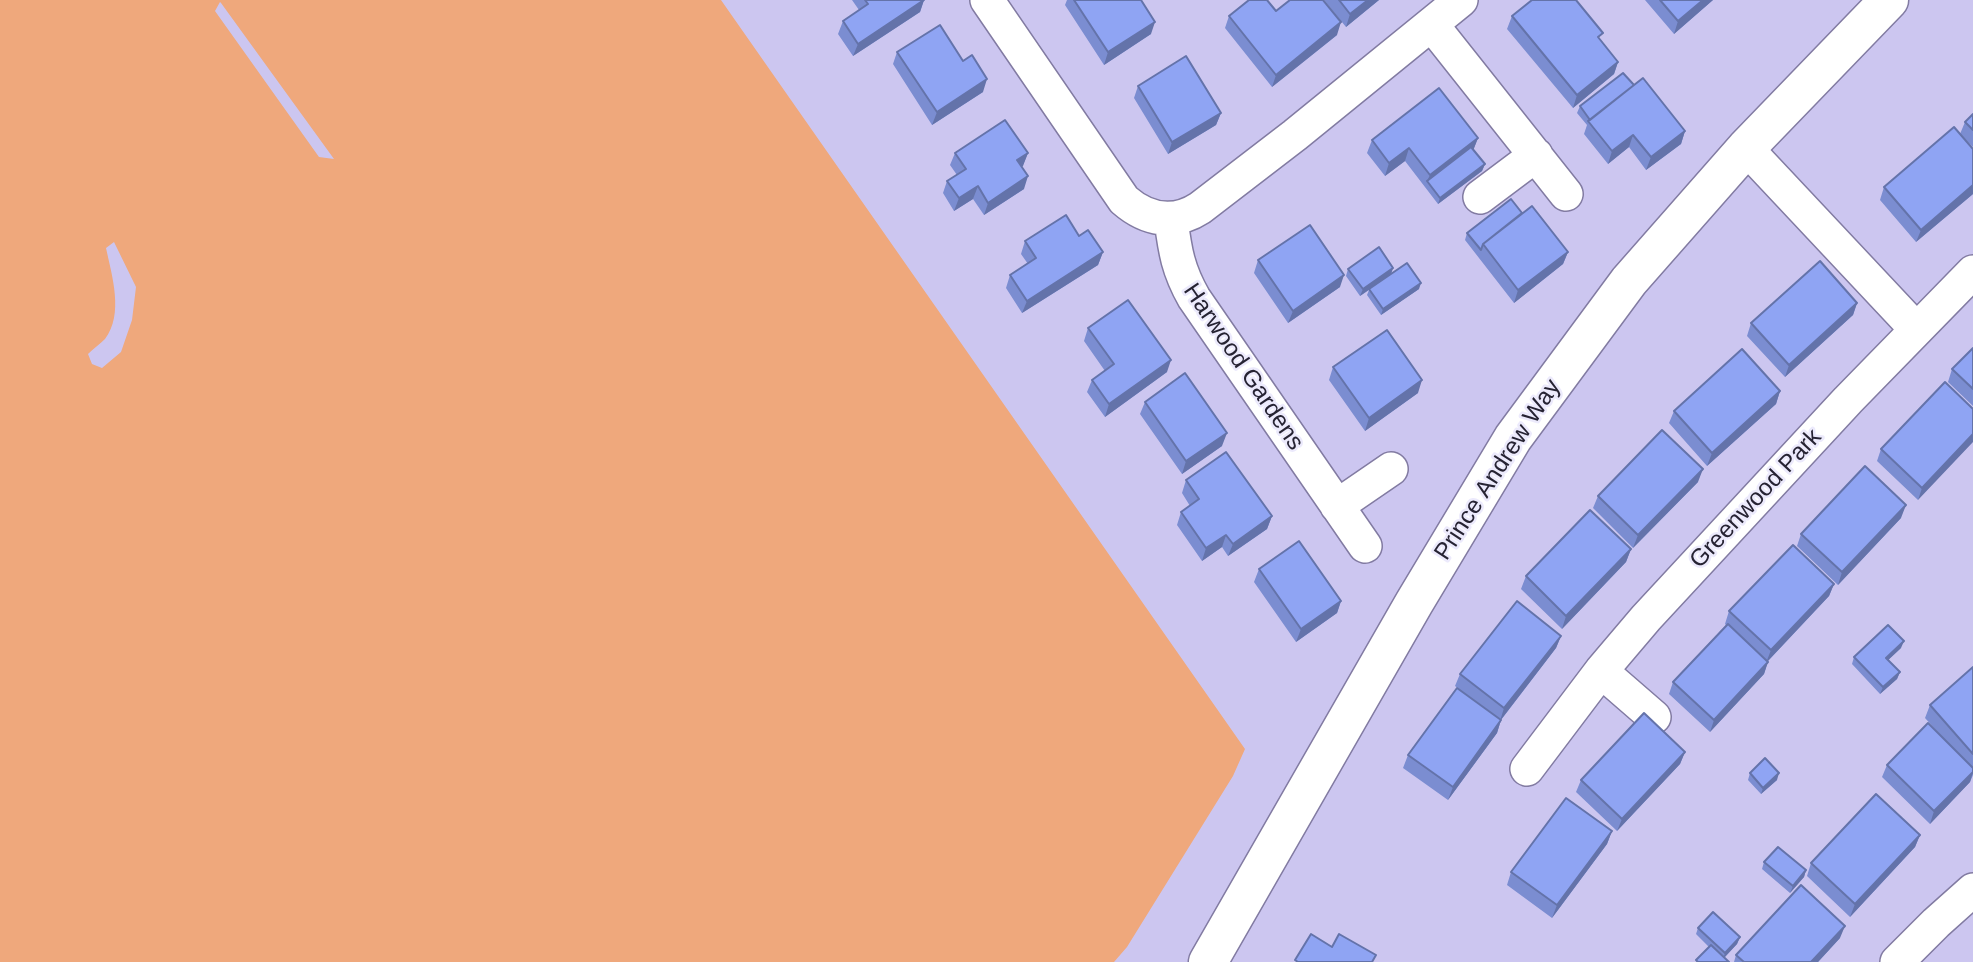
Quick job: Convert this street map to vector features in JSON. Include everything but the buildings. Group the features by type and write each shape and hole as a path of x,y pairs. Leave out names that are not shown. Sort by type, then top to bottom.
{"street":[{"path":"987,0 1118,193 1129,205 1160,219 1185,216 1200,208 1306,127 1461,0"},
{"name":"Prince Andrew Way","path":"1208,962 1414,603 1513,438 1629,281 1746,148 1889,0"},
{"path":"1432,25 1566,194"},
{"path":"1746,148 1916,330"},
{"path":"1480,197 1536,155"},
{"name":"Harwood Gardens","path":"1171,219 1179,267 1186,284 1364,547"},
{"name":"Greenwood Park","path":"1527,769 1601,671 1655,608 1848,400 1973,272"},
{"path":"1337,506 1391,469"},
{"path":"1601,671 1654,717"},
{"path":"1898,962 1973,890"}],"shaded area":[{"path":"0,0 721,0 1245,749 1233,776 1127,947 1114,962 0,962","holes":["221,3 334,159 319,157 215,11","114,242 136,287 132,320 121,352 102,368 92,364 88,354 105,339 114,318 115,295 106,248"]}]}
